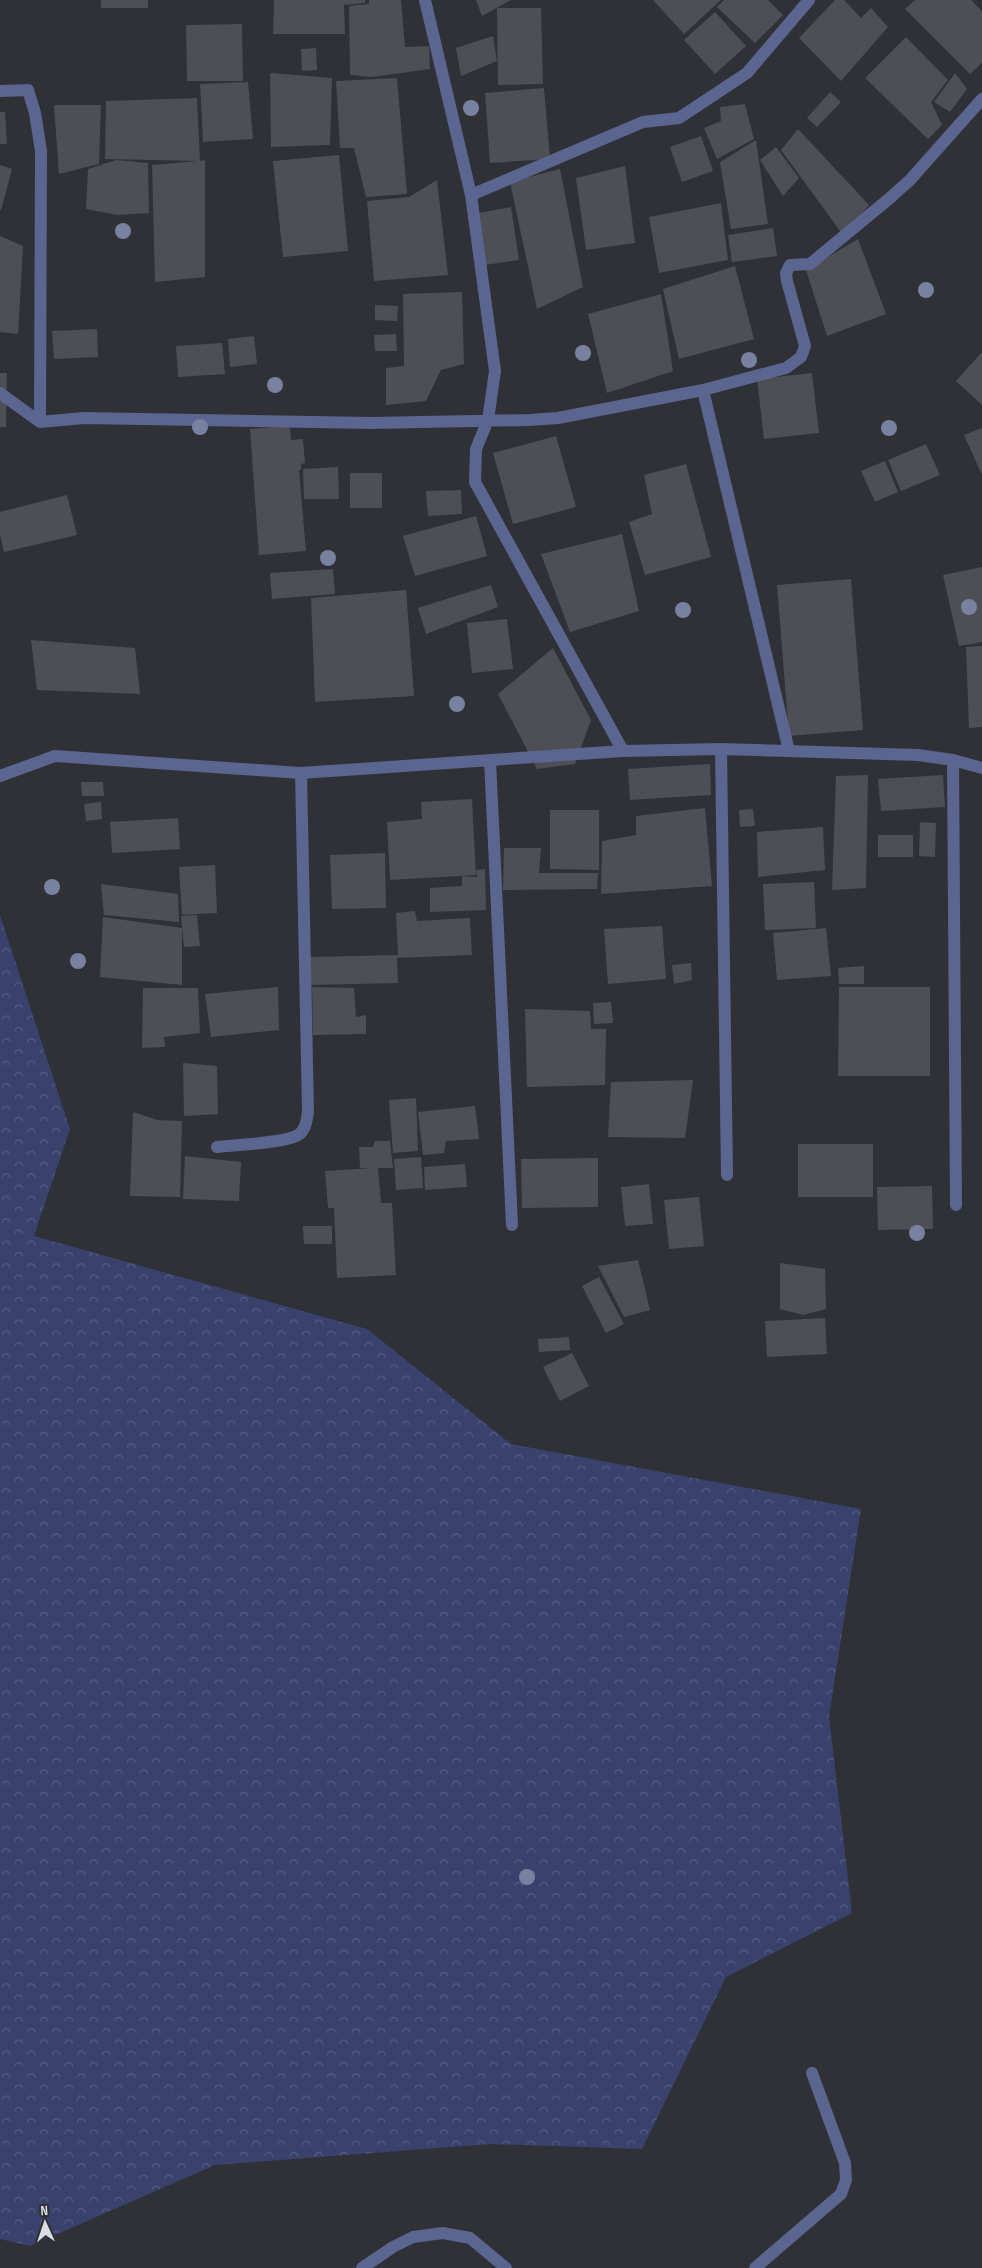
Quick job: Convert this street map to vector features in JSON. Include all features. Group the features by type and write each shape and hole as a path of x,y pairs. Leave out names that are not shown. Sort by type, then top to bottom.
{"street":[{"path":"425,0 471,195 495,371 488,420 476,450 475,482 623,751"},
{"path":"471,195 643,122 679,118 746,73 809,0"},
{"path":"0,91 28,90 35,114 41,150 40,422"},
{"path":"0,392 40,422 84,418 372,423 529,420 558,418 703,390 786,368 801,357 805,346 786,273 790,265 810,264 890,198 910,180 982,99"},
{"path":"703,390 789,751"},
{"path":"721,749 728,1175"},
{"path":"0,776 55,756 301,773 623,751 721,749 918,755 952,760 982,768"},
{"path":"490,760 512,1225"},
{"path":"952,760 956,1204"},
{"path":"217,1147 284,1140 298,1135 306,1125 308,1101 301,773"},
{"path":"755,2268 841,2194 846,2180 845,2163 812,2073"},
{"path":"362,2268 393,2247 414,2237 443,2233 470,2238 506,2268"}],"green space":[{"path":"0,915 70,1129 34,1236 367,1329 511,1444 861,1509 829,1717 852,1913 726,1977 642,2149 491,2144 215,2165 30,2246 0,2239"}],"building":[{"path":"101,0 148,0 148,8 101,8"},
{"path":"274,0 365,0 365,3 344,5 345,34 273,34"},
{"path":"369,0 401,0 405,47 429,46 430,69 372,77 350,75 349,6 369,4"},
{"path":"476,0 511,0 482,16"},
{"path":"653,0 721,0 684,34"},
{"path":"724,0 768,0 783,15 755,43 717,7"},
{"path":"835,0 844,0 861,18 871,8 888,27 841,81 799,38"},
{"path":"915,0 971,0 982,11 982,63 970,74 905,9"},
{"path":"497,8 541,8 543,84 498,85"},
{"path":"715,12 746,46 715,74 684,40"},
{"path":"242,24 243,81 187,81 186,25"},
{"path":"493,36 497,61 461,76 456,48"},
{"path":"906,37 948,80 931,102 942,125 928,139 865,78"},
{"path":"316,48 317,70 302,71 301,49"},
{"path":"270,73 332,78 330,145 271,147"},
{"path":"955,73 967,89 950,112 934,102"},
{"path":"397,78 407,194 366,197 354,148 340,148 336,81"},
{"path":"248,82 253,139 203,142 200,84"},
{"path":"544,88 550,159 490,163 485,93"},
{"path":"830,92 841,102 817,127 807,118"},
{"path":"197,98 200,161 205,160 205,277 155,282 152,165 198,161 105,159 106,101"},
{"path":"745,104 754,139 717,159 704,128 721,121 720,107"},
{"path":"54,105 101,105 99,164 59,174"},
{"path":"0,112 5,112 7,144 0,144"},
{"path":"798,129 869,205 843,235 781,150"},
{"path":"701,136 713,171 682,182 670,147"},
{"path":"756,140 768,224 731,229 720,162"},
{"path":"776,147 799,178 783,196 760,160"},
{"path":"339,155 348,251 283,257 273,161"},
{"path":"116,160 148,163 149,213 117,215 86,209 88,169"},
{"path":"0,165 12,169 1,210 0,210"},
{"path":"625,166 635,243 586,250 576,178"},
{"path":"560,169 583,287 537,309 510,182"},
{"path":"437,180 448,275 374,281 367,201 409,197"},
{"path":"721,203 728,260 659,273 649,217"},
{"path":"511,207 519,260 485,265 478,213"},
{"path":"773,228 777,256 732,262 728,235"},
{"path":"0,236 23,246 18,334 0,332"},
{"path":"858,239 886,314 827,336 806,270"},
{"path":"735,266 754,339 679,359 663,289"},
{"path":"462,292 464,364 441,370 426,401 386,405 386,368 404,366 403,294"},
{"path":"661,294 673,371 607,393 588,314"},
{"path":"375,305 398,306 397,321 375,320"},
{"path":"97,329 98,357 54,359 52,331"},
{"path":"396,334 397,351 375,351 374,335"},
{"path":"254,336 257,364 230,367 228,339"},
{"path":"222,343 225,374 178,377 176,346"},
{"path":"982,352 982,405 956,381"},
{"path":"0,373 7,373 6,427 0,427"},
{"path":"812,373 819,433 764,439 757,379"},
{"path":"290,426 291,440 303,439 305,463 301,464 301,470 299,470 306,551 259,555 250,429"},
{"path":"982,428 982,475 964,435"},
{"path":"556,436 576,507 513,524 493,453"},
{"path":"926,444 940,475 901,491 888,460"},
{"path":"885,461 898,492 875,502 861,471"},
{"path":"686,464 711,557 645,575 629,522 652,514 644,475"},
{"path":"338,467 339,499 304,499 303,469"},
{"path":"350,473 382,473 382,508 350,508"},
{"path":"461,490 462,514 428,516 426,491"},
{"path":"67,495 77,535 4,552 0,534 0,512"},
{"path":"476,516 487,556 415,576 403,536"},
{"path":"622,534 639,611 570,632 541,554"},
{"path":"982,567 982,642 959,646 943,575"},
{"path":"333,569 335,594 272,599 270,573"},
{"path":"851,579 863,730 789,736 777,585"},
{"path":"491,585 498,607 426,634 418,608"},
{"path":"406,590 414,696 315,702 311,598"},
{"path":"507,619 513,669 472,673 467,623"},
{"path":"31,640 135,648 140,694 37,690"},
{"path":"982,646 982,727 969,728 966,647"},
{"path":"553,648 591,720 575,764 537,769 498,694"},
{"path":"710,764 711,795 630,800 628,769"},
{"path":"868,775 866,888 832,890 836,776"},
{"path":"943,775 945,807 881,811 878,779"},
{"path":"81,782 103,782 104,796 82,796"},
{"path":"472,799 476,875 390,880 387,822 422,819 421,802"},
{"path":"101,802 102,819 86,821 84,804"},
{"path":"705,808 712,886 601,894 602,841 636,835 636,816"},
{"path":"753,809 755,826 740,827 739,810"},
{"path":"550,810 599,810 599,870 550,869"},
{"path":"178,818 180,849 112,853 110,822"},
{"path":"920,822 936,823 935,857 919,856"},
{"path":"823,827 825,870 758,877 757,832"},
{"path":"878,835 913,835 913,857 878,857"},
{"path":"504,848 541,848 539,873 598,873 597,889 503,890"},
{"path":"385,853 386,908 332,909 330,855"},
{"path":"215,865 217,913 182,915 179,867"},
{"path":"485,869 486,910 430,912 430,888 462,886 462,876 477,877 476,870"},
{"path":"814,882 816,928 765,930 763,884"},
{"path":"101,884 178,894 179,922 104,915"},
{"path":"415,911 417,921 470,918 472,955 397,958 398,983 311,985 310,957 398,955 396,913"},
{"path":"197,915 200,946 184,947 181,916"},
{"path":"103,917 182,928 182,985 100,977"},
{"path":"662,926 666,979 608,984 604,929"},
{"path":"826,928 831,976 777,980 773,933"},
{"path":"691,963 692,980 674,984 672,965"},
{"path":"864,966 864,984 839,984 838,968"},
{"path":"278,987 279,1030 211,1037 205,994"},
{"path":"312,987 354,988 356,1017 366,1015 366,1034 313,1035"},
{"path":"839,987 930,987 930,1076 838,1076"},
{"path":"143,988 198,988 200,1033 164,1037 165,1047 142,1048"},
{"path":"611,1002 613,1023 594,1024 593,1003"},
{"path":"525,1009 590,1011 591,1029 606,1029 605,1085 527,1087"},
{"path":"183,1063 217,1066 218,1114 184,1116"},
{"path":"693,1080 685,1138 608,1137 611,1082"},
{"path":"416,1098 418,1151 393,1153 389,1100"},
{"path":"475,1106 479,1139 446,1141 444,1153 423,1155 418,1112"},
{"path":"133,1112 157,1120 182,1121 180,1197 130,1196"},
{"path":"375,1141 390,1141 393,1168 378,1168 381,1203 392,1203 396,1275 337,1278 334,1208 328,1208 325,1171 372,1168 360,1168 359,1147 373,1147"},
{"path":"798,1144 873,1144 873,1197 798,1197"},
{"path":"185,1156 241,1162 239,1201 183,1199"},
{"path":"421,1157 423,1188 396,1190 394,1159"},
{"path":"598,1158 598,1207 522,1208 521,1159"},
{"path":"465,1164 467,1187 425,1190 424,1167"},
{"path":"649,1184 653,1224 625,1226 621,1187"},
{"path":"932,1186 933,1229 878,1230 877,1187"},
{"path":"699,1197 704,1246 669,1249 664,1200"},
{"path":"303,1226 332,1226 332,1244 304,1244"},
{"path":"638,1260 650,1310 624,1317 598,1266"},
{"path":"780,1263 825,1269 826,1309 803,1315 780,1309"},
{"path":"599,1277 624,1324 606,1333 582,1286"},
{"path":"825,1318 827,1354 767,1357 765,1321"},
{"path":"569,1337 570,1350 539,1352 538,1339"},
{"path":"572,1353 589,1386 560,1401 543,1367"}]}
